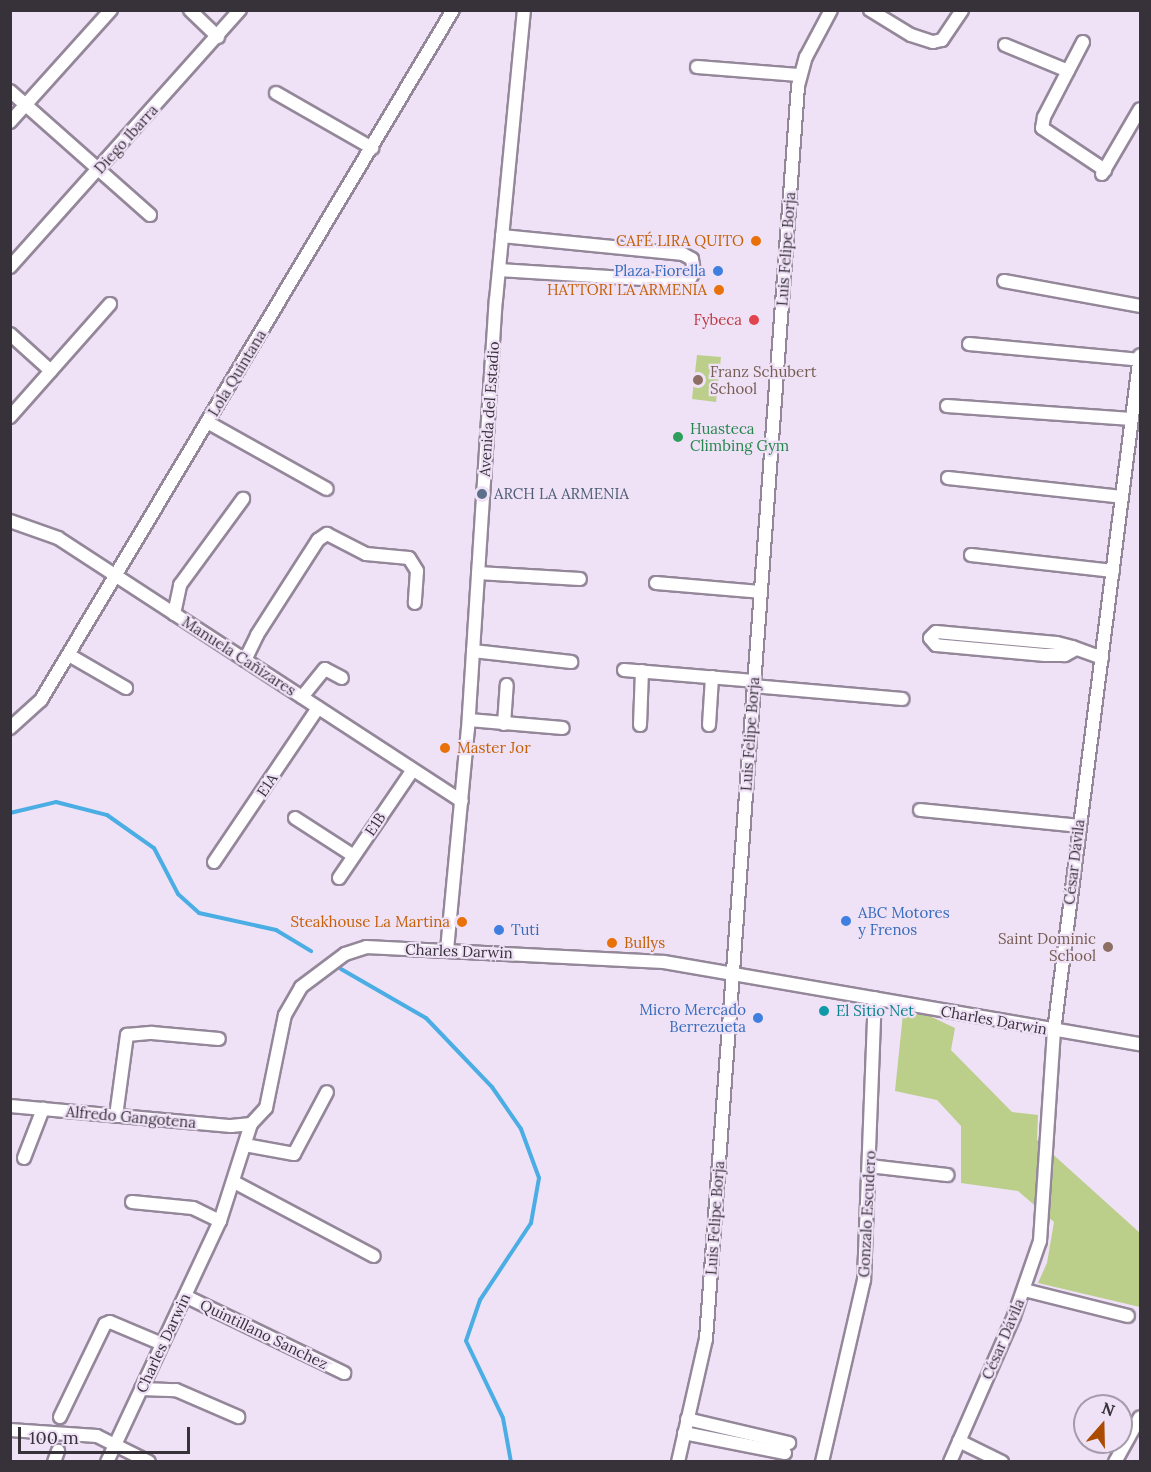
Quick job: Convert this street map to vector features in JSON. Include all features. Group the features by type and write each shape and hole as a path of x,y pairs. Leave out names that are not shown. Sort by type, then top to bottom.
{"street":[{"path":"10,122 111,10"},
{"path":"190,10 218,37"},
{"name":"Diego Ibarra","path":"10,267 240,10"},
{"name":"Lola Quintana","path":"10,728 41,700 69,655 453,10"},
{"name":"Avenida del Estadio","path":"447,951 469,720 499,270 524,10"},
{"name":"Luis Felipe Borja","path":"678,1461 706,1339 799,75 831,10"},
{"path":"870,10 912,35 933,42 942,40 962,10"},
{"path":"1083,42 1042,128 1103,172 1140,109"},
{"path":"1005,45 1068,71"},
{"path":"697,67 799,75"},
{"path":"10,91 150,214"},
{"path":"276,93 372,148"},
{"path":"499,270 688,282 694,272 692,259 683,254 502,236"},
{"path":"1004,281 1140,306"},
{"path":"10,417 110,304"},
{"path":"10,334 51,370"},
{"path":"969,344 1140,360"},
{"name":"César Dávila","path":"950,1461 1024,1290 1040,1241 1054,1031 1140,355"},
{"path":"947,405 1132,419"},
{"path":"207,423 327,489"},
{"path":"948,478 1122,497"},
{"path":"174,614 180,585 243,499"},
{"name":"Manuela Cañizares","path":"10,521 58,538 412,771 462,801"},
{"path":"245,660 257,635 318,540 327,534 366,554 409,558 417,571 415,603"},
{"path":"971,555 1113,571"},
{"path":"478,573 580,579"},
{"path":"656,583 760,592"},
{"path":"1076,649 1065,655 1045,655 936,645 930,638 936,632 1057,643 1076,649 1102,658"},
{"path":"473,651 571,662"},
{"path":"69,655 126,688"},
{"path":"302,697 325,669 342,678"},
{"path":"624,670 712,677 902,699"},
{"path":"640,725 642,671"},
{"path":"709,725 712,677"},
{"path":"504,724 507,685"},
{"name":"E1A","path":"214,862 318,708"},
{"path":"469,720 563,729"},
{"name":"E1B","path":"339,878 412,771"},
{"path":"920,810 1079,826"},
{"path":"295,818 354,856"},
{"name":"Charles Darwin","path":"107,1461 220,1221 251,1124 266,1108 285,1015 313,975 345,954 366,947 605,957 733,974 1140,1044"},
{"name":"Gonzalo Escudero","path":"822,1461 864,1280 875,998"},
{"path":"116,1116 127,1035 152,1033 219,1039"},
{"path":"245,1145 294,1155 327,1092"},
{"name":"Alfredo Gangotena","path":"10,1106 231,1126 251,1124"},
{"path":"24,1158 44,1109"},
{"path":"870,1166 947,1175"},
{"path":"234,1182 374,1256"},
{"path":"132,1202 193,1208 220,1221"},
{"path":"1024,1290 1128,1316"},
{"name":"Quintillano Sanchez","path":"185,1296 344,1373"},
{"path":"60,1417 105,1324 110,1322 162,1344"},
{"path":"141,1389 176,1390 238,1417"},
{"path":"1115,1461 1140,1417"},
{"path":"684,1433 787,1448 687,1419"},
{"path":"10,1430 75,1433 115,1444 149,1461"},
{"path":"959,1441 1002,1461"}],"green space":[{"path":"697,355 721,357 716,402 692,399"},
{"path":"904,1004 955,1028 951,1050 1012,1112 1038,1115 1037,1140 1140,1233 1140,1307 1038,1283 1047,1263 1054,1222 1018,1191 961,1183 961,1126 937,1100 895,1091"}],"waterway":[{"path":"10,813 56,802 107,815 154,848 178,894 199,913 276,930 311,951"},
{"path":"341,969 426,1018 492,1087 521,1129 539,1178 531,1223 480,1300 466,1341 503,1418 511,1462"}],"place":[{"name":"CAFÉ LIRA QUITO","path":"756,241"},
{"name":"Plaza Fiorella","path":"718,271"},
{"name":"HATTORI LA ARMENIA","path":"719,290"},
{"name":"Fybeca","path":"754,320"},
{"name":"Franz Schubert School","path":"698,380"},
{"name":"Huasteca Climbing Gym","path":"678,437"},
{"name":"ARCH LA ARMENIA","path":"482,494"},
{"name":"Master Jor","path":"445,748"},
{"name":"ABC Motores y Frenos","path":"846,921"},
{"name":"Steakhouse La Martina","path":"462,922"},
{"name":"Tuti","path":"499,930"},
{"name":"Bullys","path":"612,943"},
{"name":"Saint Dominic School","path":"1108,947"},
{"name":"El Sitio Net","path":"824,1011"},
{"name":"Micro Mercado Berrezueta","path":"758,1018"}]}
